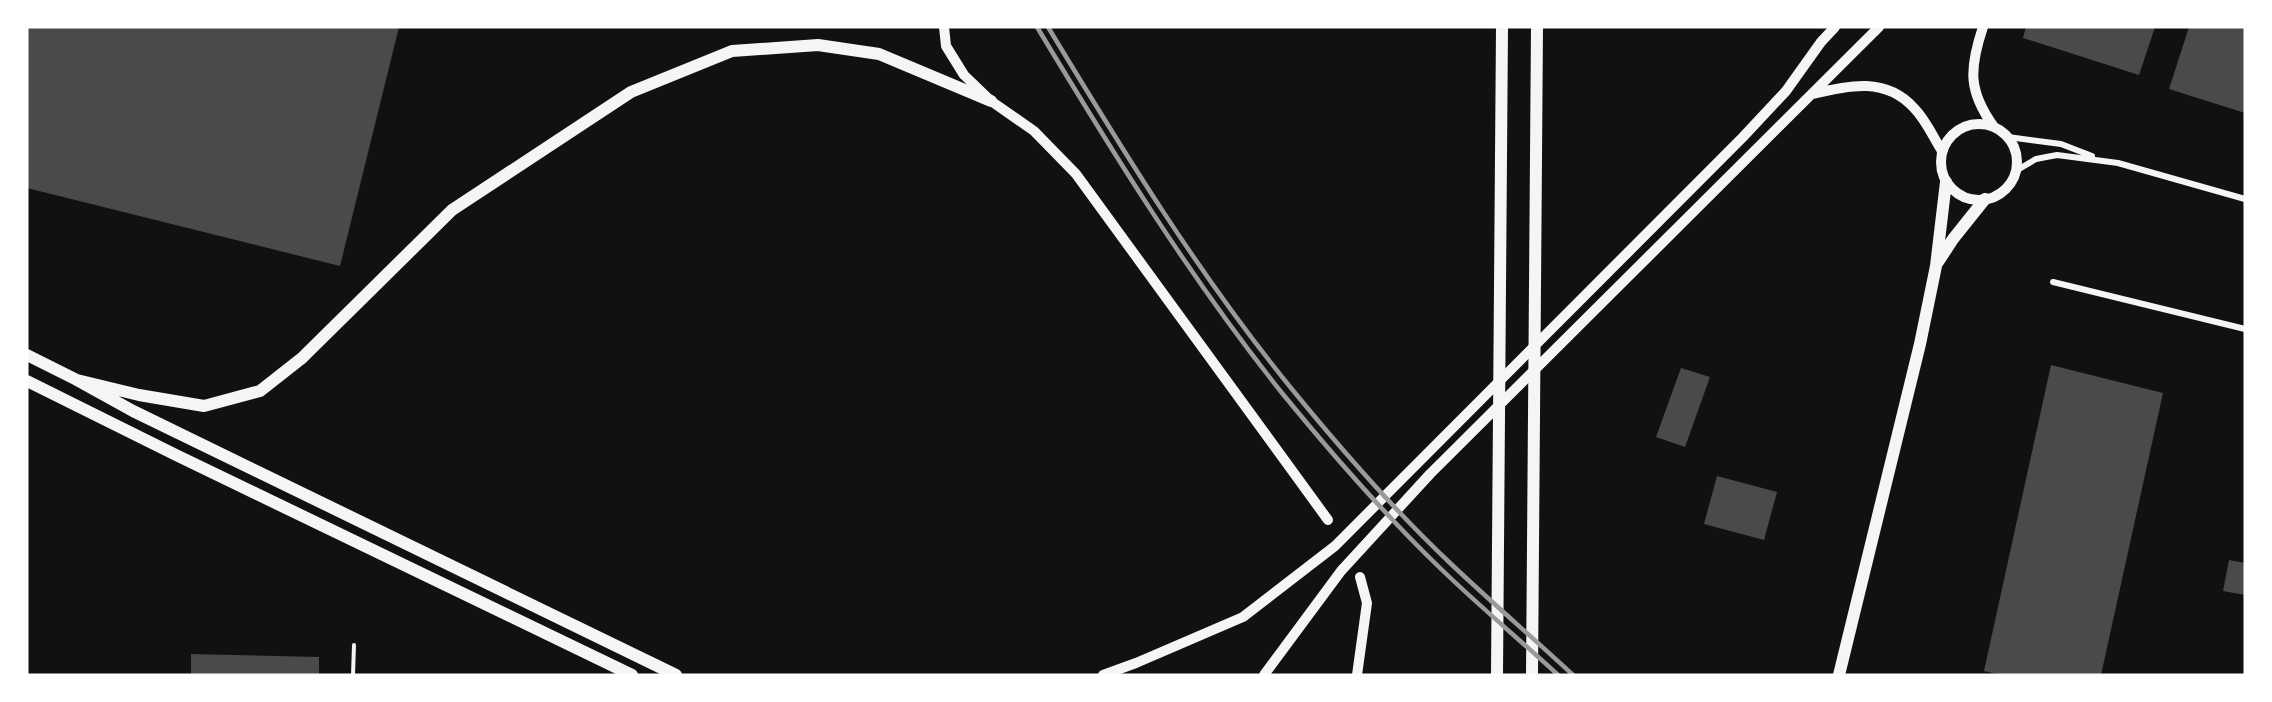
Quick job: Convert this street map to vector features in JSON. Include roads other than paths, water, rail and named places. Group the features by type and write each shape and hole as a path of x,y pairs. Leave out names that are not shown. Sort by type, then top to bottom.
{"highway":[{"path":"1497,675 1502,27"},
{"path":"1532,675 1537,27"},
{"path":"77,380 139,395 204,406 260,391 302,358 452,210 631,92 732,51 818,45 879,54 991,101"},
{"path":"1839,675 1920,344 1936,266 1946,182"},
{"path":"1936,266 1953,239 1985,200"},
{"path":"27,355 133,411 676,675"},
{"path":"27,381 207,471 632,675"}],"main road":[{"path":"944,27 946,45 964,75 991,101 1034,131 1076,174 1328,520"},
{"path":"1821,42 1824,27"},
{"path":"1103,675 1243,617 1335,546 1786,91 1821,42 1836,27"},
{"path":"1264,675 1341,571 1430,474 1879,27"},
{"path":"1983,27 1974,53 1972,69 1974,93 1994,127 2008,137 2016,155 2014,175 2008,186 1998,195 1985,200 1963,197 1946,182 1941,167 1942,151 1953,133 1963,127 1973,124 1994,127"},
{"path":"1810,95 1849,85 1878,87 1895,93 1913,106 1942,151"},
{"path":"1357,675 1367,603 1360,577"}],"street":[{"path":"2008,137 2061,144 2101,160"},
{"path":"2014,175 2019,169 2036,159 2057,154 2118,163 2243,199"},
{"path":"2054,282 2245,329"}],"lane":[{"path":"353,675 354,645"}],"railway":[{"path":"1037,27 1094,121 1184,260 1282,393 1358,483 1419,547 1558,675"},
{"path":"1048,27 1193,257 1291,388 1387,499 1428,542 1573,675"}]}
